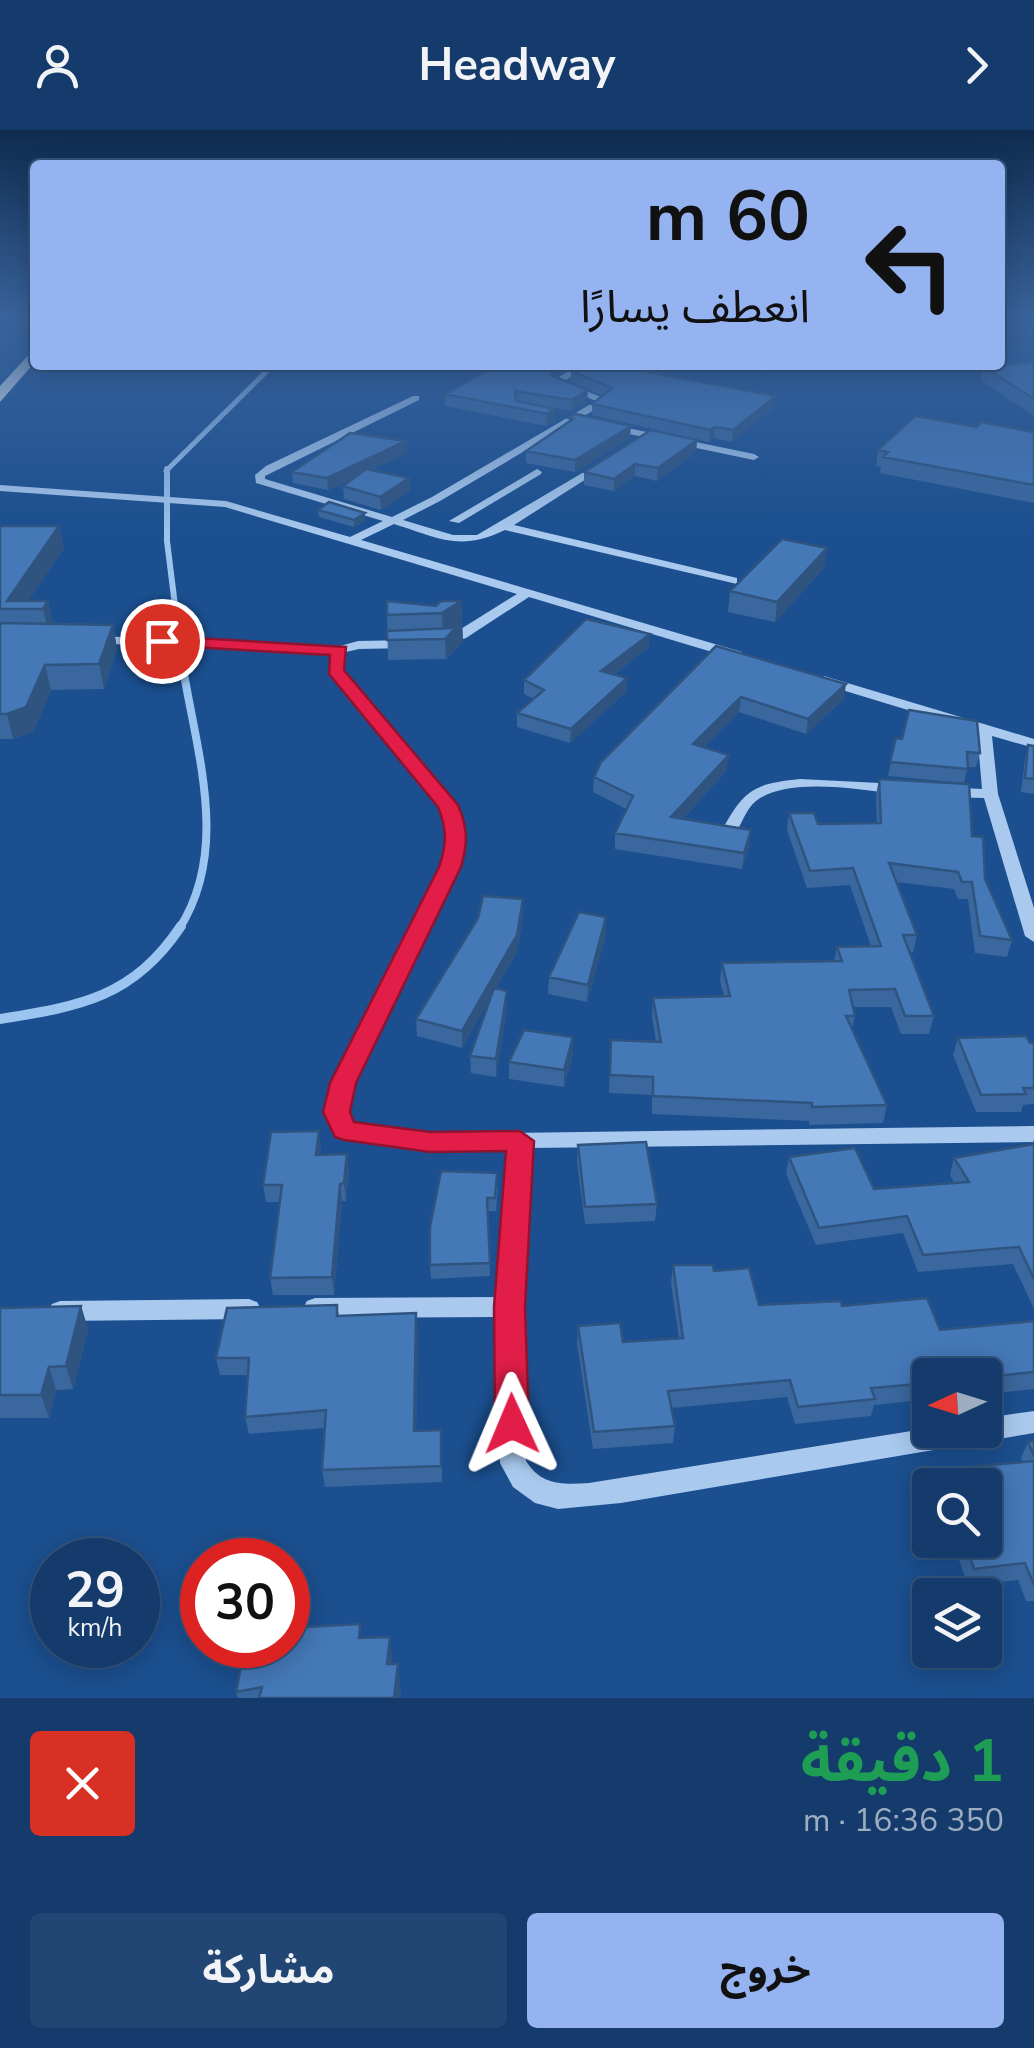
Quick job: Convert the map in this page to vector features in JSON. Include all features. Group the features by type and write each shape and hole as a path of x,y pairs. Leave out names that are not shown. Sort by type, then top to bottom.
{"street":[{"path":"351,541 458,486 604,399 582,390"},
{"path":"416,398 260,474 266,486 466,539 504,526 616,456"},
{"path":"555,415 754,457"},
{"path":"632,445 648,435"},
{"path":"454,521 538,472"},
{"path":"458,486 536,506"},
{"path":"2,492 178,497 226,504 756,660"},
{"path":"504,526 733,581"},
{"path":"87,640 340,650 358,645 447,641 527,593"},
{"path":"340,650 335,670 448,805 456,824 457,846 343,1083 336,1112 344,1130 430,1142 1034,1134"},
{"path":"813,677 1034,744"},
{"path":"984,728 990,794 1034,936"},
{"path":"729,832 749,798 774,786 814,784 912,790"},
{"path":"931,791 990,794"},
{"path":"520,1141 510,1307 513,1463 522,1483 535,1493 574,1496 621,1491 912,1442"},
{"path":"39,1311 510,1307"},
{"path":"1002,1427 1034,1422"}],"building":[{"path":"452,390 588,390 572,400 515,391 516,401 555,409 547,414 445,394"},
{"path":"609,390 745,390 776,396 733,430 710,430 592,404"},
{"path":"576,414 631,426 575,460 526,451 573,419 569,418"},
{"path":"915,416 1034,432 1034,485 883,457 888,452 878,450"},
{"path":"651,430 697,440 658,468 635,464 614,479 584,472"},
{"path":"350,433 406,441 327,478 292,472"},
{"path":"366,469 409,478 380,497 343,486"},
{"path":"329,502 365,513 354,520 318,510"},
{"path":"0,526 59,526 7,601 48,601 43,609 0,609"},
{"path":"782,539 827,548 777,602 730,591"},
{"path":"387,601 436,606 441,601 461,601 442,613 387,615"},
{"path":"586,619 650,634 601,671 627,678 571,729 517,713 544,690 524,680"},
{"path":"462,622 445,639 387,640 387,631 452,628"},
{"path":"0,623 113,625 99,664 45,665 26,707 0,714"},
{"path":"716,646 846,684 808,719 741,697 693,744 729,755 671,817 751,830 744,853 615,833 633,796 594,777 601,762"},
{"path":"909,710 977,721 980,753 967,752 968,769 890,762 896,738 902,739"},
{"path":"1028,745 1034,746 1034,779 1025,778"},
{"path":"879,779 969,784 972,836 983,837 985,879 1012,940 980,936 972,882 962,882 958,872 889,863 917,935 903,935 934,1016 905,1016 895,989 849,990 855,1016 846,1016 887,1105 812,1107 812,1103 653,1096 653,1077 610,1075 611,1040 661,1042 653,998 730,996 722,963 842,961 837,947 881,946 853,868 810,871 789,813 814,813 818,824 881,823"},
{"path":"483,896 523,899 517,935 462,1031 416,1019 478,918"},
{"path":"579,912 606,917 588,985 549,977"},
{"path":"494,988 507,991 496,1059 470,1056"},
{"path":"524,1030 573,1037 564,1070 509,1062"},
{"path":"1026,1036 1034,1043 1034,1088 1023,1088 1026,1094 981,1095 958,1038"},
{"path":"319,1131 316,1155 347,1154 344,1183 340,1184 332,1277 270,1278 282,1185 263,1185 271,1132"},
{"path":"646,1142 657,1204 585,1207 578,1145"},
{"path":"1034,1144 1034,1279 1019,1247 923,1255 907,1216 819,1228 789,1157 855,1148 874,1189 969,1182 954,1158"},
{"path":"441,1171 497,1173 495,1198 487,1198 490,1263 430,1265 430,1227"},
{"path":"673,1265 713,1265 714,1271 749,1268 759,1305 841,1301 842,1306 927,1298 940,1330 1034,1321 1034,1372 1002,1375 1002,1358 912,1358 912,1385 871,1388 875,1399 798,1407 790,1380 668,1391 675,1426 594,1432 578,1326 620,1323 623,1342 683,1338"},
{"path":"337,1305 337,1316 416,1313 414,1431 441,1430 441,1466 322,1470 326,1410 245,1417 249,1358 216,1358 227,1308"},
{"path":"81,1306 66,1366 49,1367 41,1395 0,1395 0,1308"},
{"path":"1034,1461 1034,1585 1025,1563 974,1569 970,1558 1002,1558 1002,1468 959,1468"},
{"path":"360,1624 359,1638 390,1637 387,1664 398,1664 394,1698 259,1698 262,1687 236,1692 241,1668 310,1668 310,1627"}],"waterway":[{"path":"167,470 248,390"},
{"path":"167,470 167,541 183,670"},
{"path":"180,928 194,899 203,867 206,834 201,768 183,668"},
{"path":"0,1019 80,1003 124,984 163,950 180,928"}],"route":[{"path":"162,641 340,650 335,670 448,805 456,824 457,846 450,867 343,1083 336,1112 344,1130 379,1136 430,1142 520,1141 510,1307 512,1424"}]}
